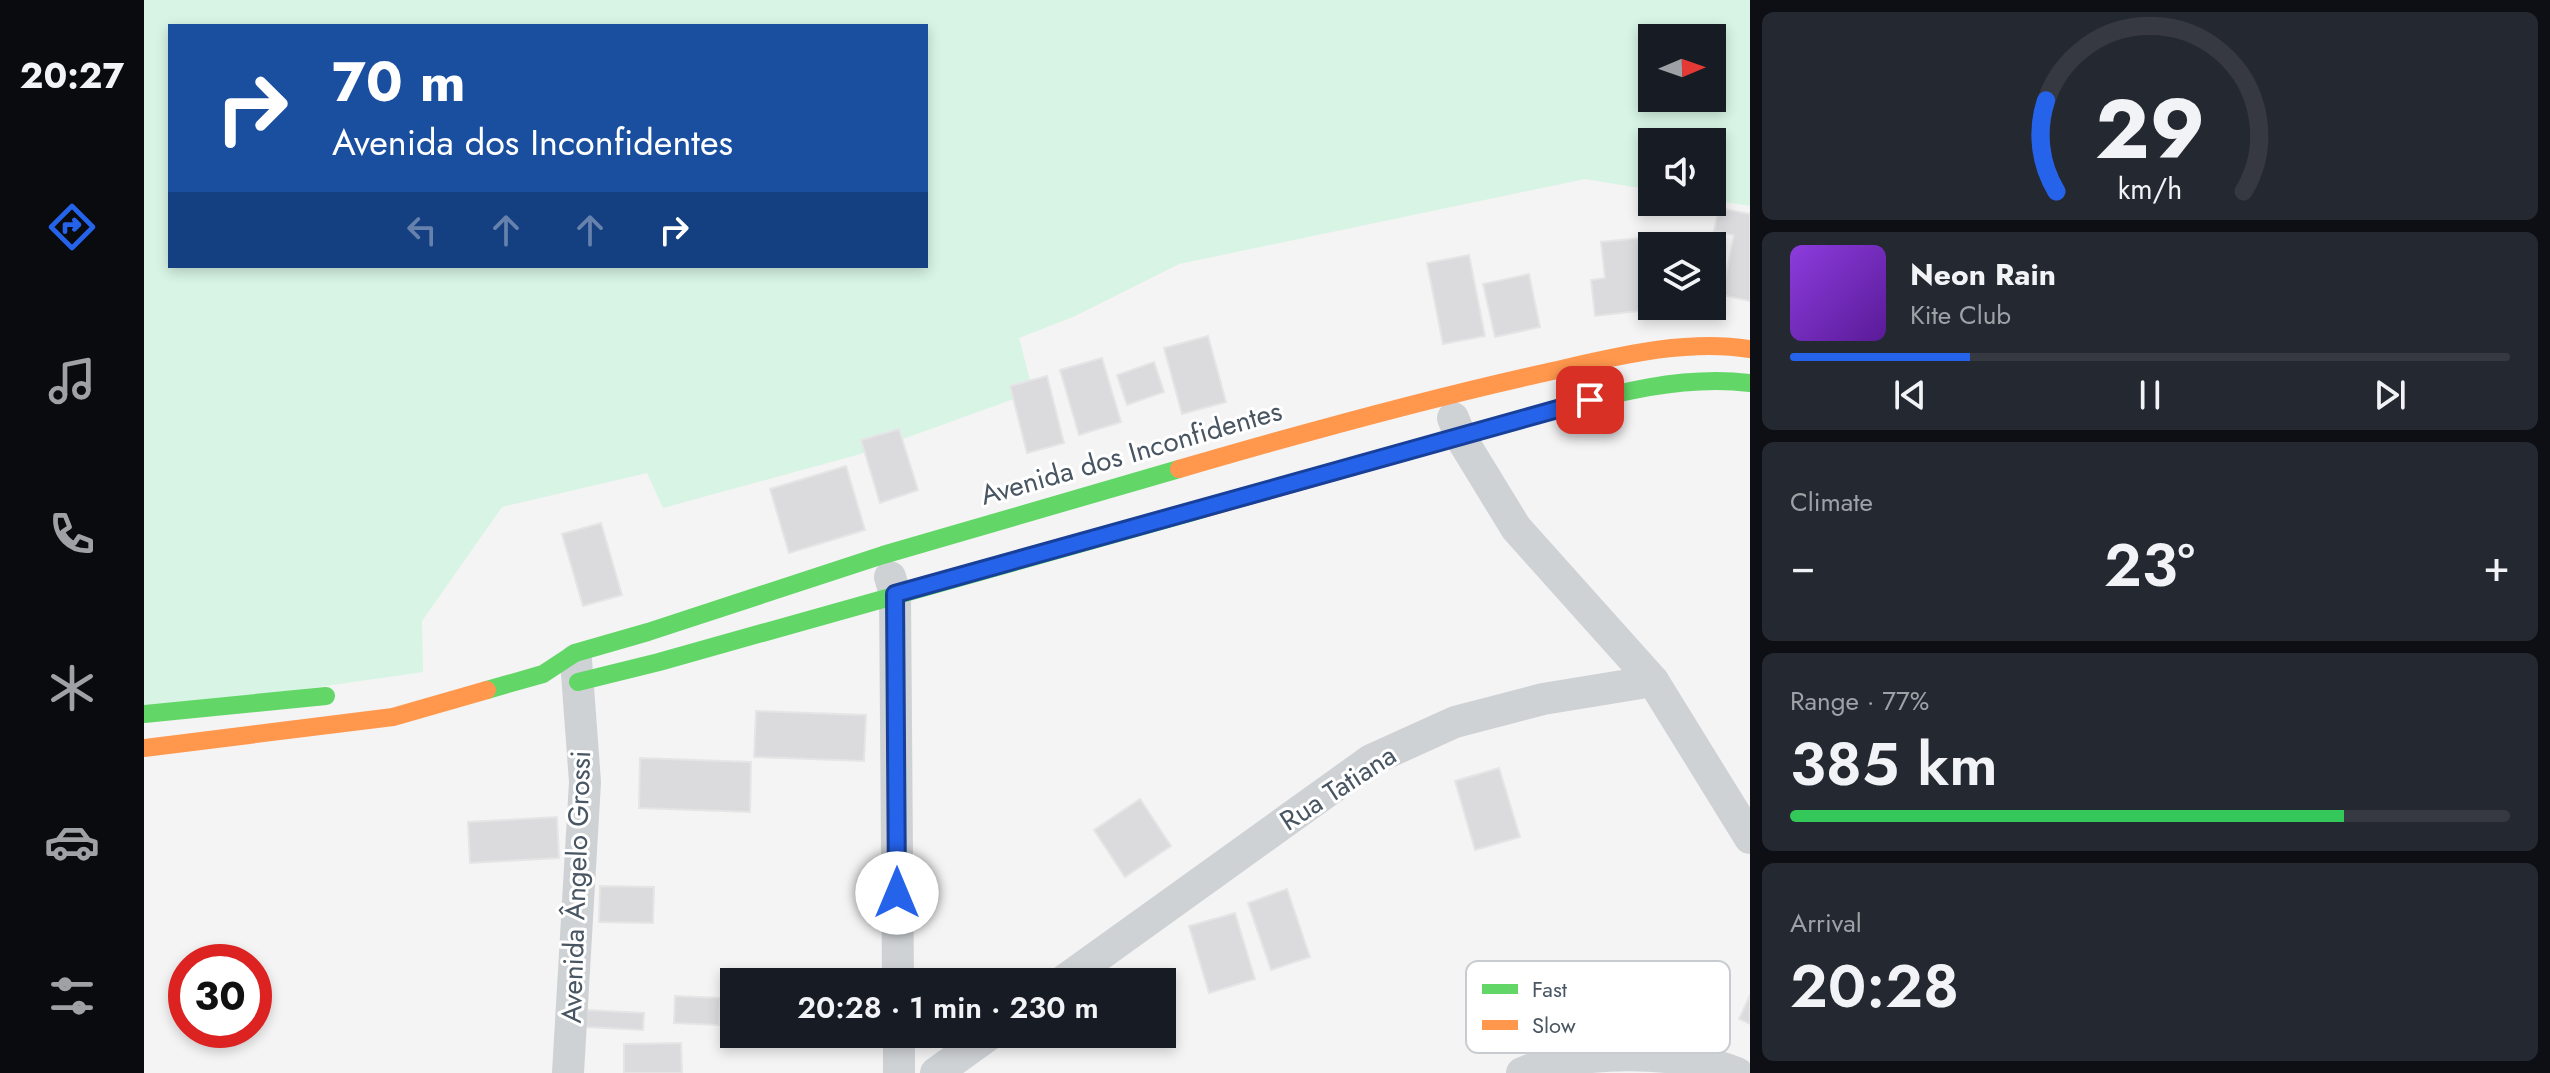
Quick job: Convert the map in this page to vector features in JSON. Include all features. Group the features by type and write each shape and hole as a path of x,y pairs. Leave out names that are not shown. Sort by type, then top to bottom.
{"street":[{"name":"Avenida dos Inconfidentes","path":"543,674 576,667 648,632 883,555 1329,425 1444,395 1597,361 1674,348 1725,345 1750,349"},
{"name":"Avenida dos Inconfidentes","path":"144,748 393,717 576,667 659,662 1590,400 1675,381 1725,379 1750,383"},
{"path":"1444,395 1461,438 1516,528 1653,681 1750,838"},
{"path":"883,555 895,594 898,968"},
{"name":"Avenida Ângelo Grossi","path":"568,1073 585,782 576,667"},
{"name":"Rua Tatiana","path":"1081,968 1371,760 1455,722 1543,699 1653,681"},
{"name":"Avenida dos Inconfidentes","path":"417,693 456,698"},
{"path":"144,714 345,694"},
{"path":"899,1048 899,1073"},
{"path":"936,1073 971,1048"},
{"path":"1522,1073 1536,1067 1604,1054 1664,1058 1737,1073"}],"green space":[{"path":"144,0 1750,0 1750,206 1726,202 1726,128 1638,128 1638,188 1585,179 1179,264 1073,317 1019,338 1033,392 864,453 663,508 647,473 502,507 422,621 423,672 144,712"}],"building":[{"path":"1726,209 1750,214 1750,301 1726,296 1726,275 1734,235 1714,231 1717,216 1726,216"},
{"path":"1638,238 1638,311 1595,316 1591,280 1605,278 1601,242"},
{"path":"1469,255 1485,336 1443,344 1427,263"},
{"path":"1529,274 1540,327 1495,337 1483,284"},
{"path":"1208,336 1226,402 1182,414 1164,348"},
{"path":"1102,358 1121,422 1079,435 1060,370"},
{"path":"1154,362 1164,392 1127,405 1117,375"},
{"path":"1047,376 1064,443 1027,453 1010,386"},
{"path":"899,429 918,490 880,503 861,440"},
{"path":"846,466 865,530 789,553 770,489"},
{"path":"601,523 622,595 583,606 562,534"},
{"path":"756,711 866,715 864,761 754,757"},
{"path":"640,758 751,762 750,812 639,808"},
{"path":"1499,768 1520,837 1475,850 1455,781"},
{"path":"1140,799 1171,846 1125,877 1094,830"},
{"path":"557,817 559,858 470,863 468,822"},
{"path":"600,886 654,887 653,923 599,922"},
{"path":"1287,889 1310,957 1271,970 1248,903"},
{"path":"1235,913 1255,979 1209,993 1189,926"},
{"path":"1750,995 1750,1024 1739,1019"},
{"path":"675,996 720,998 719,1025 674,1023"},
{"path":"587,1010 644,1013 643,1030 586,1027"},
{"path":"681,1043 682,1073 624,1073 624,1044"}],"traffic: fast":[{"path":"1550,411 1649,387 1699,381 1750,383"},
{"path":"487,690 543,674 575,653 883,555 1179,469"},
{"path":"578,682 1203,509"},
{"path":"144,714 326,696"}],"traffic: slow":[{"path":"1179,469 1404,407 1617,357 1697,346 1750,349"},
{"path":"1203,509 1550,411"},
{"path":"144,748 393,717 487,690"}],"route":[{"path":"897,893 895,594 1590,400"}]}
